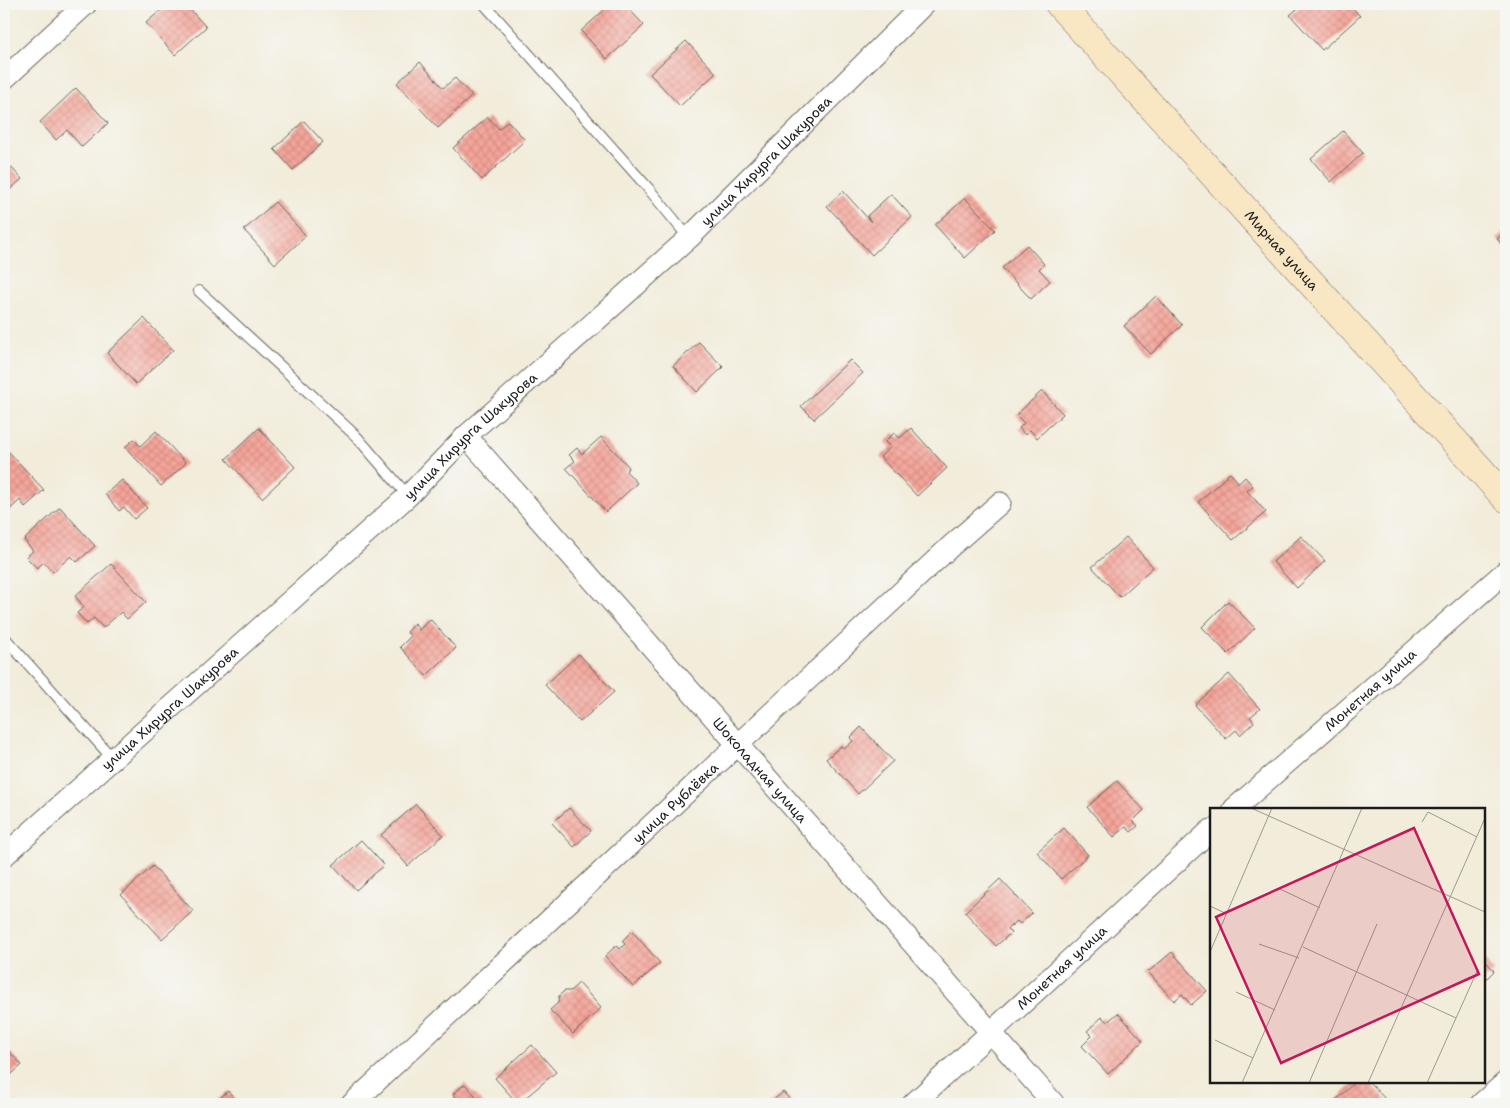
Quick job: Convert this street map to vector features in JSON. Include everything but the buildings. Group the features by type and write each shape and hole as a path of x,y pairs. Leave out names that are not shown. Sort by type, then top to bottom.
{"street":[{"name":"улица Хирурга Шакурова","path":"4,856 408,496 466,436 689,238 924,4"},
{"name":"Мирная улица","path":"1058,4 1506,498"},
{"path":"4,79 78,6"},
{"name":"Шоколадная улица","path":"466,436 1054,1104"},
{"name":"улица Рублёвка","path":"352,1104 737,744 1000,503"},
{"name":"Монетная улица","path":"1235,808 1506,571"},
{"name":"Монетная улица","path":"913,1104 1210,831"},
{"path":"1481,1104 1506,1082"}],"lane":[{"path":"485,5 648,188 689,238"},
{"path":"199,291 356,436 408,496"},
{"path":"4,637 113,759"}]}
